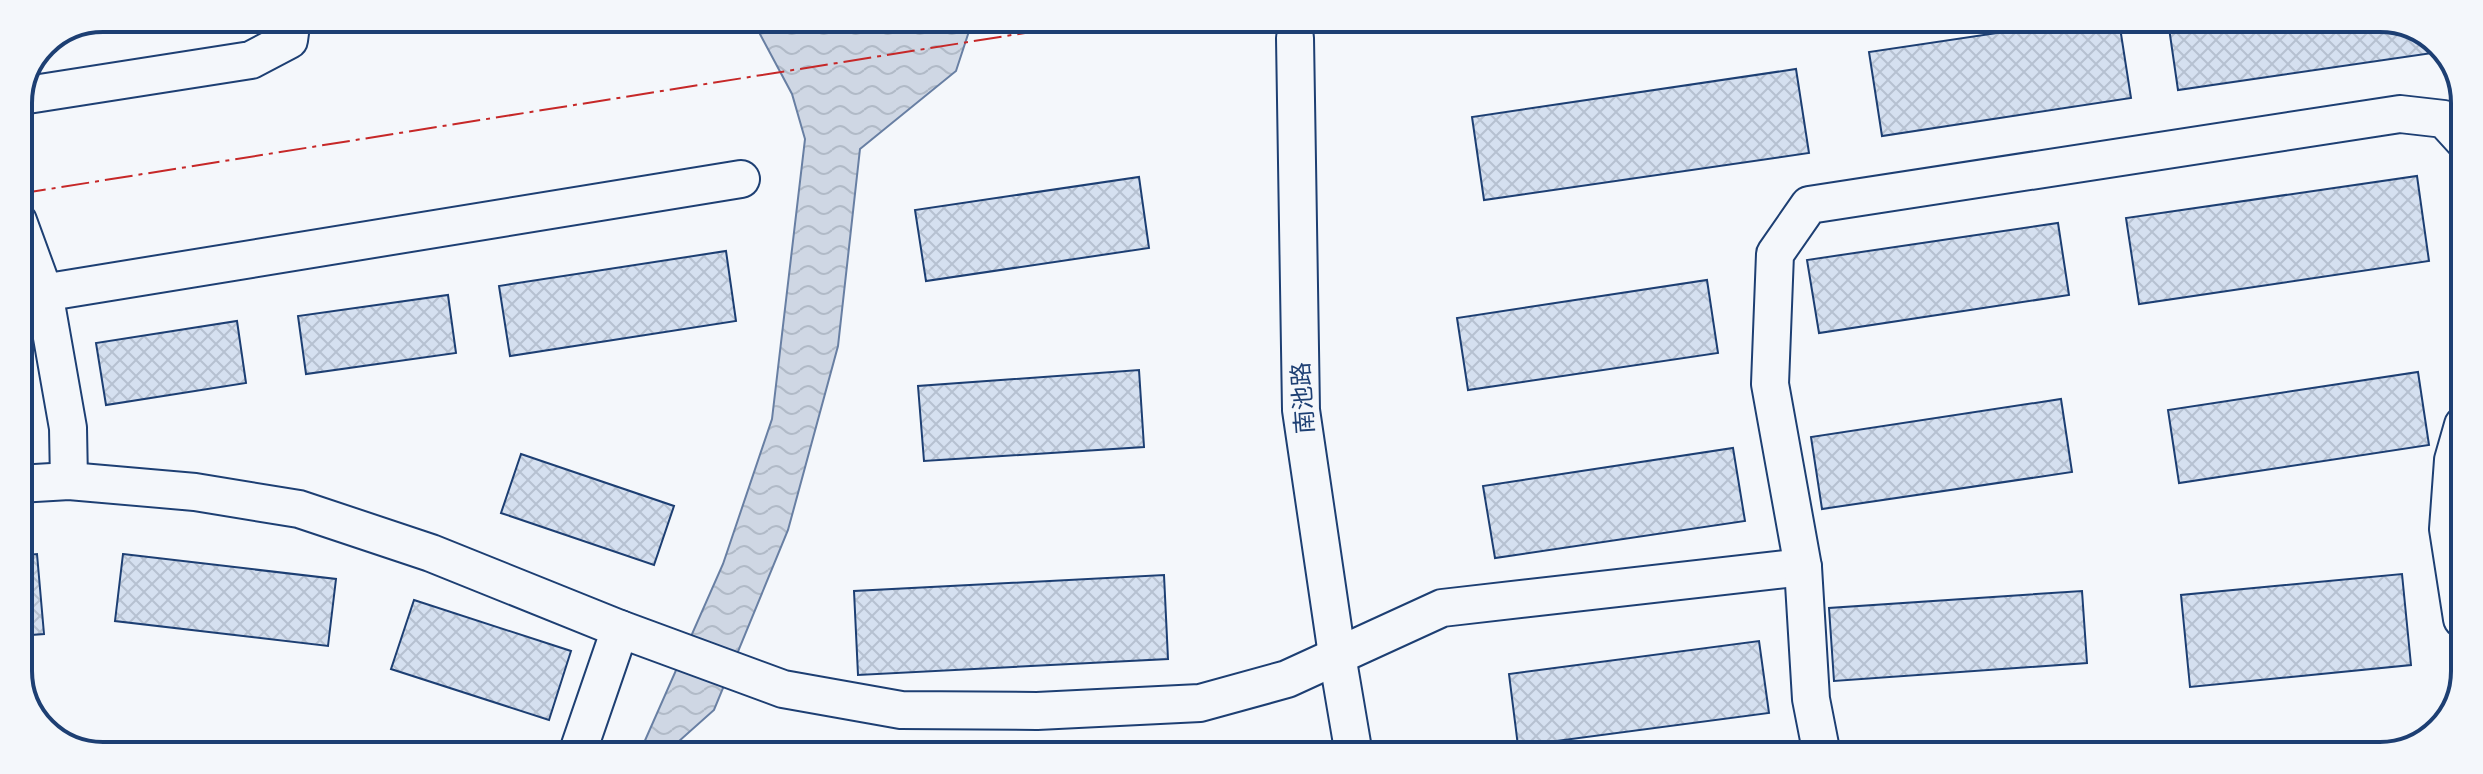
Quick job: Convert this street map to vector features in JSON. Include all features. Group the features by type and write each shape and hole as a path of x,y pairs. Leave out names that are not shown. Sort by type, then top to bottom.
{"street":[{"path":"33,94 251,60 289,40 290,32"},
{"name":"南池路","path":"1295,38 1301,410 1352,742"},
{"path":"1819,742 1811,699 1803,567 1770,384 1775,254 1809,205 2400,114 2444,119 2451,127"},
{"path":"32,295 741,179"},
{"path":"32,299 68,428 69,481"},
{"path":"32,483 69,481 195,492 299,509 431,553 671,649 783,689 901,710 1037,711 1200,703 1287,679 1442,608 1803,567"},
{"path":"2451,488 2448,529 2451,548"},
{"path":"581,742 620,629"}],"water":[{"path":"759,32 969,32 956,71 860,149 838,346 788,530 714,710 678,742 644,742 723,564 772,419 805,139 792,94"}],"building":[{"path":"2003,32 2121,32 2131,98 1882,136 1869,52"},
{"path":"2170,32 2380,32 2411,39 2430,53 2178,90"},
{"path":"1796,69 1809,153 1484,200 1472,117"},
{"path":"2417,176 2429,261 2139,304 2126,218"},
{"path":"1139,177 1149,248 926,281 915,210"},
{"path":"2058,223 2069,295 1819,333 1807,260"},
{"path":"726,251 736,321 510,356 499,286"},
{"path":"1707,280 1718,353 1468,390 1457,318"},
{"path":"448,295 456,353 306,374 298,316"},
{"path":"237,321 246,383 106,405 96,343"},
{"path":"1139,370 1144,447 924,461 918,386"},
{"path":"2418,372 2429,445 2179,483 2168,410"},
{"path":"2061,399 2072,472 1822,509 1811,437"},
{"path":"1733,448 1745,521 1495,558 1483,486"},
{"path":"521,454 674,506 654,565 501,513"},
{"path":"37,554 44,634 32,635 32,555"},
{"path":"123,554 336,579 328,646 115,621"},
{"path":"2402,574 2411,665 2190,687 2181,595"},
{"path":"1164,575 1168,659 858,675 854,591"},
{"path":"2082,591 2087,663 1834,681 1829,608"},
{"path":"414,600 571,651 549,720 391,669"},
{"path":"1759,641 1769,713 1548,742 1518,742 1509,674"}],"power":[{"path":"32,192 1031,32"}]}
